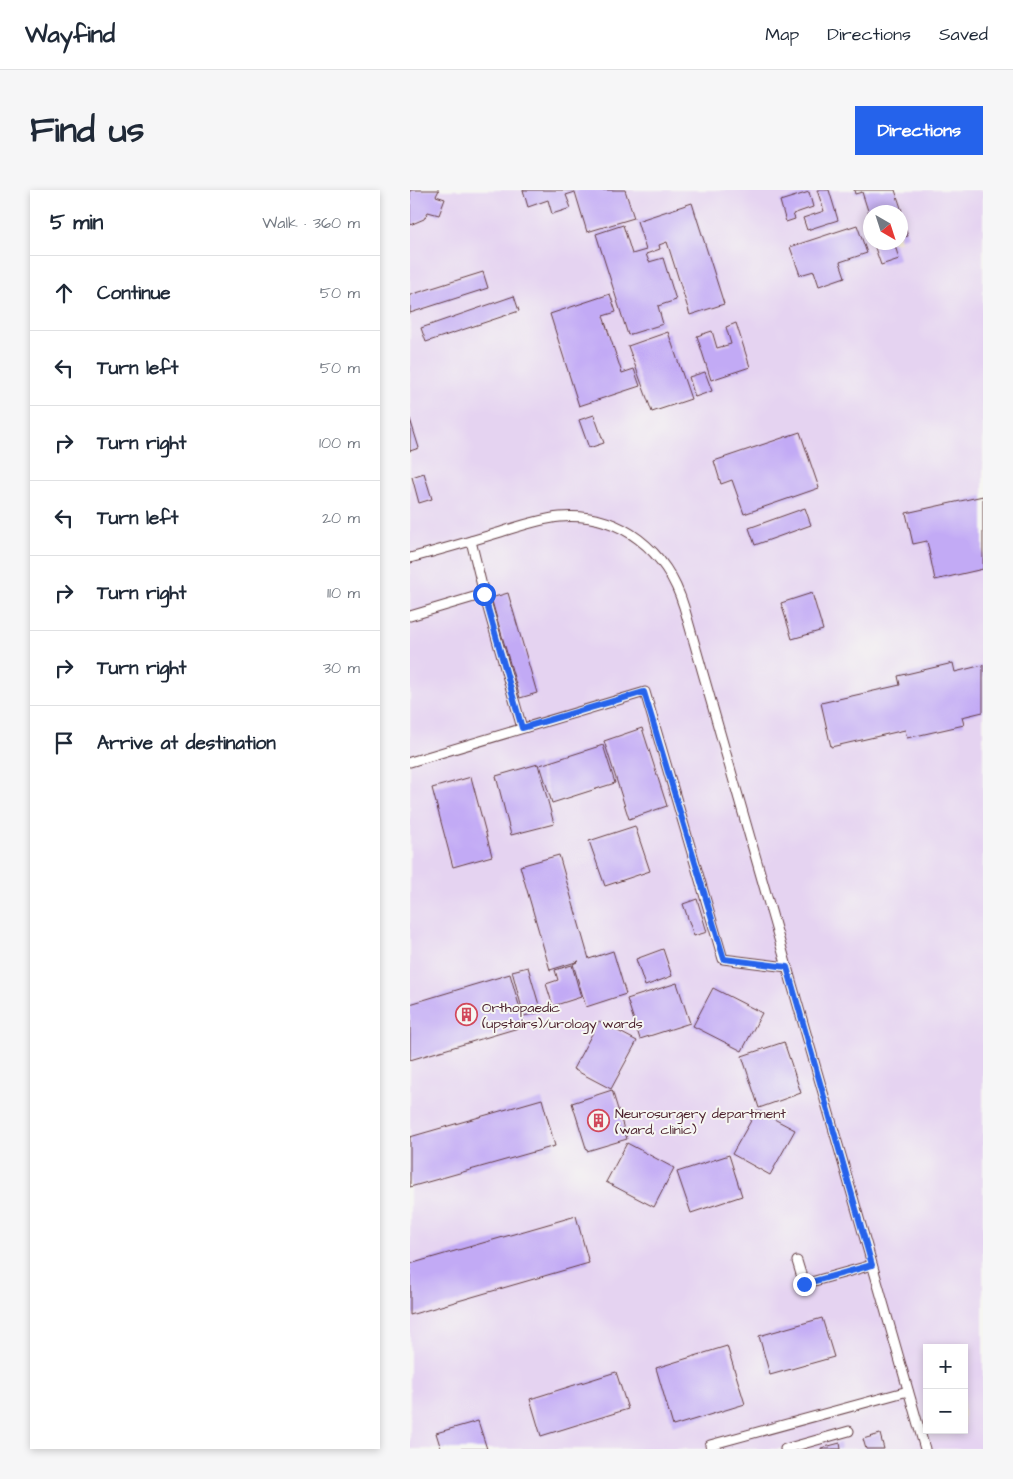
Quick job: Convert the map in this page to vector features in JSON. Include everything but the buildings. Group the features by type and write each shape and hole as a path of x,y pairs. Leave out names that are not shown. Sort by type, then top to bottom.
{"lane":[{"path":"410,558 544,520 578,517 594,519 626,531 640,540 663,563 680,591 925,1449"},
{"path":"471,541 522,728"},
{"path":"410,616 484,594"},
{"path":"410,762 644,692 724,959 787,967"},
{"path":"798,1261 804,1284 872,1265"},
{"path":"711,1449 710,1445 908,1391"},
{"path":"785,1449 848,1431"}],"shaded area":[{"path":"410,190 983,190 983,1449 410,1449"}],"place":[{"name":"Orthopaedic (upstairs)/urology wards","path":"466,1015"},
{"name":"Neurosurgery department (ward, clinic)","path":"599,1121"}],"route":[{"path":"484,594 522,728 644,692 724,959 787,967 872,1265 804,1284"}]}
